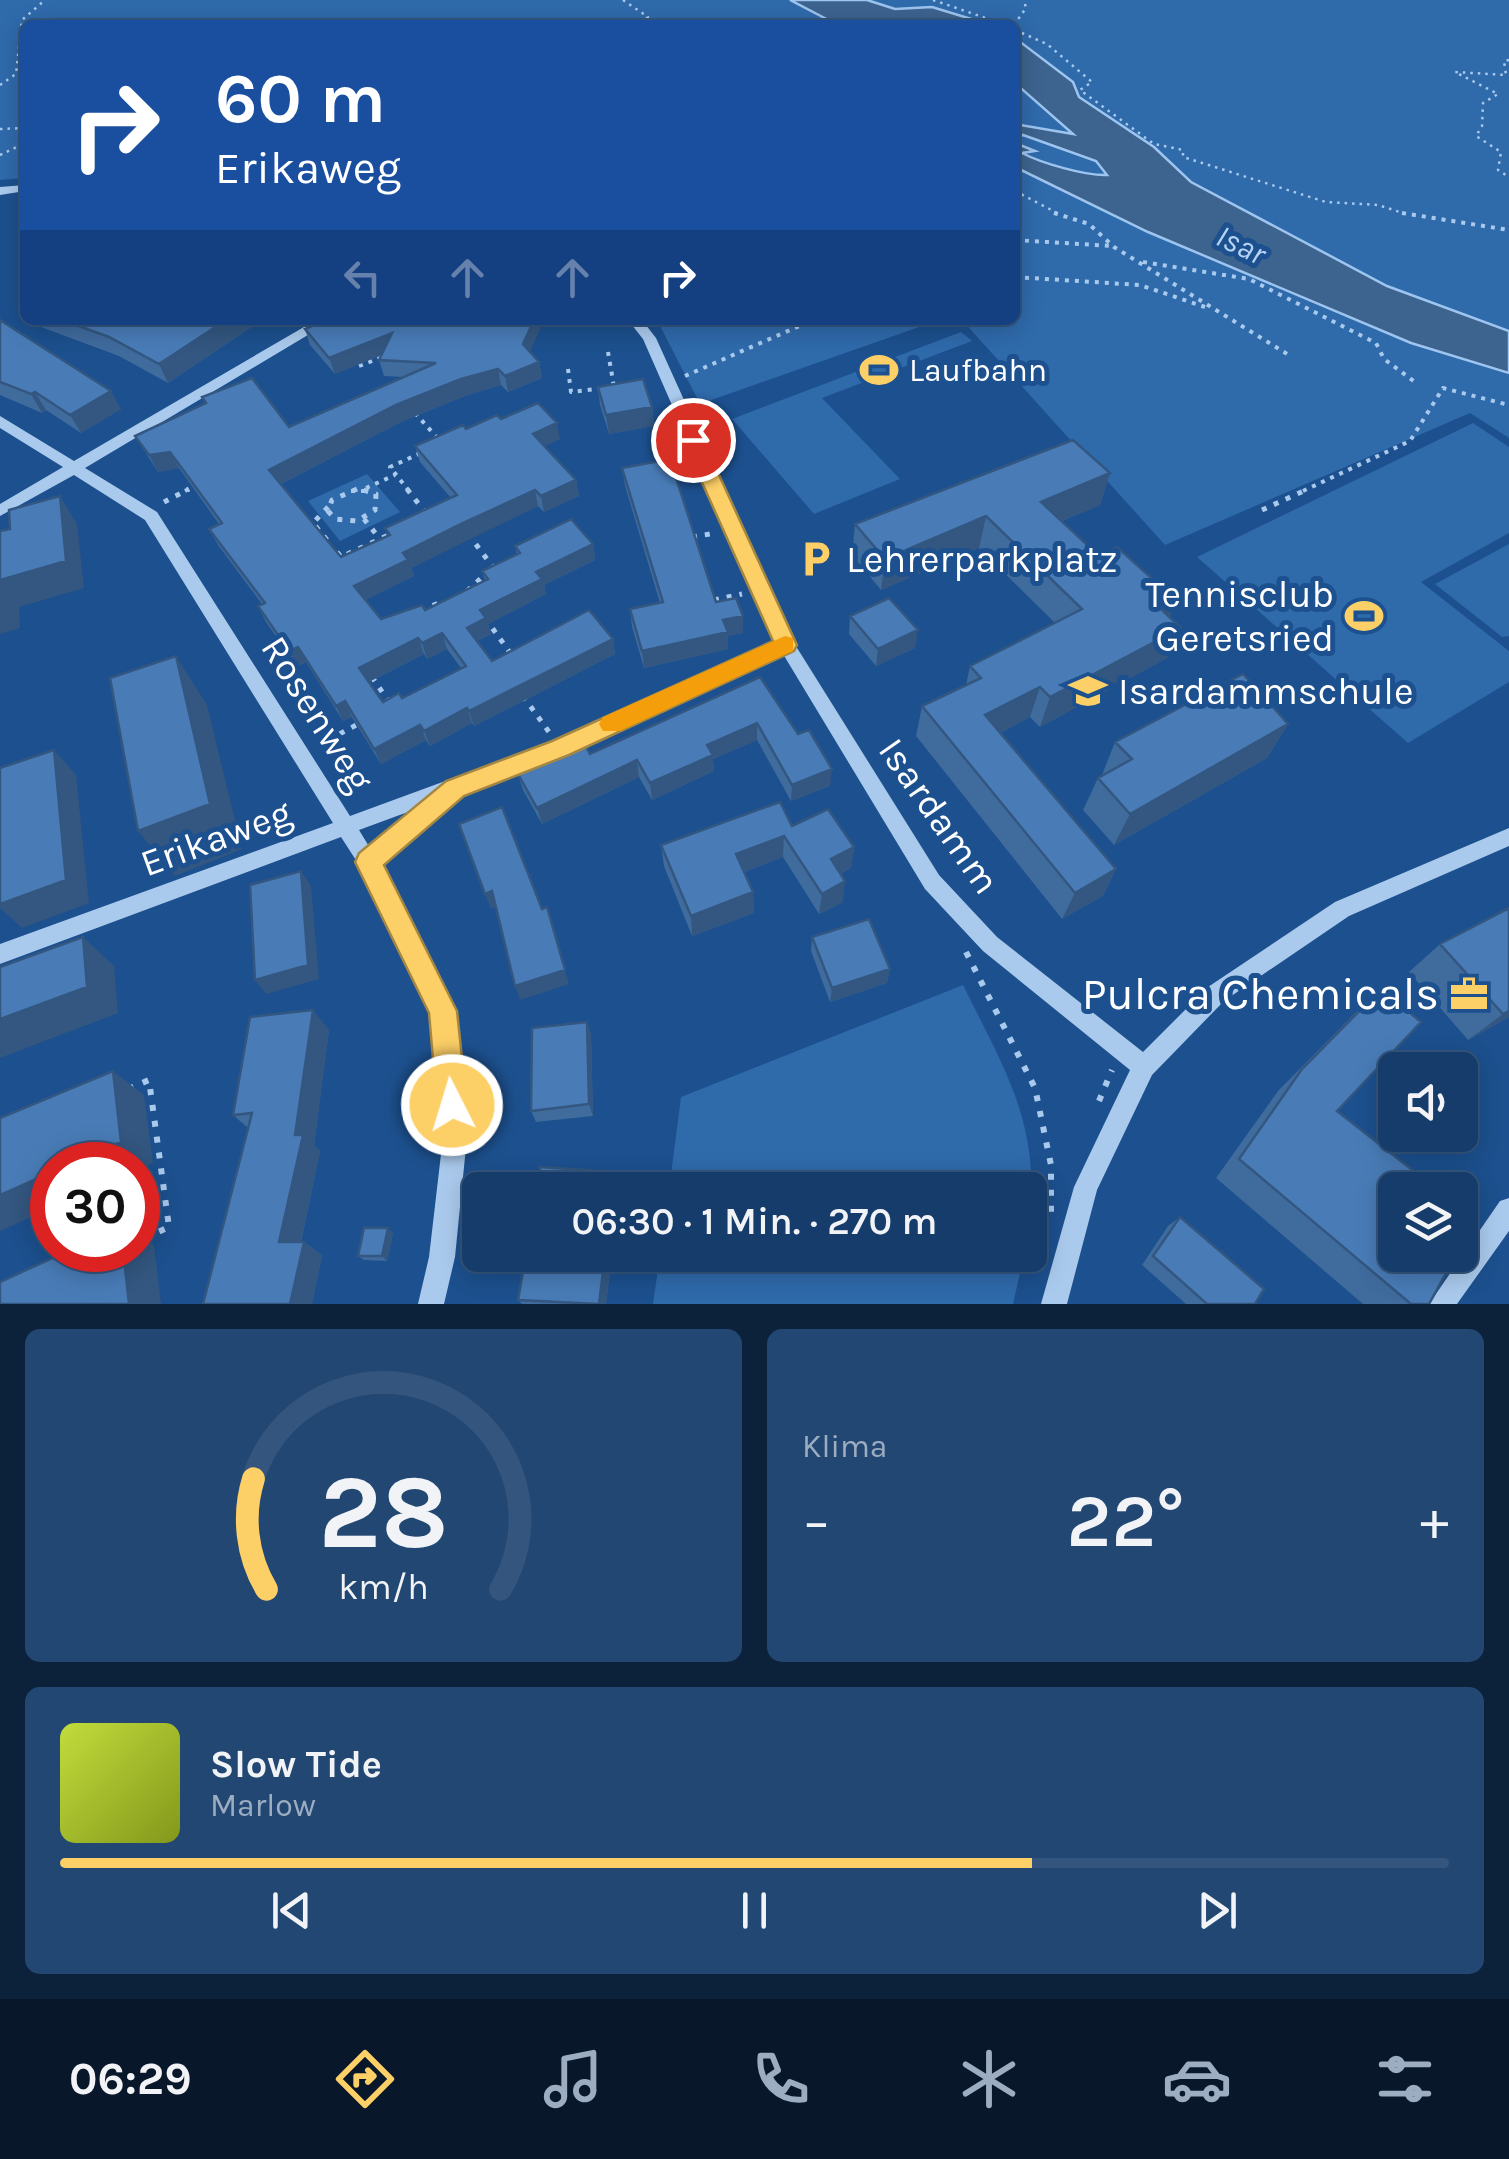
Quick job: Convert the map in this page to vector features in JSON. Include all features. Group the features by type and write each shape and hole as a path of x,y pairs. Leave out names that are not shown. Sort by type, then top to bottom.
{"street":[{"path":"0,511 317,325"},
{"name":"Isardamm","path":"639,325 649,338 786,645 932,882 990,944 1144,1066"},
{"name":"Rosenweg","path":"0,421 145,511 368,862 443,1011 455,1136 442,1257 431,1304"},
{"name":"Erikaweg","path":"0,954 560,748 786,645"},
{"name":"Erikaweg","path":"368,862 455,788"},
{"path":"1054,1304 1086,1187 1144,1066 1216,994 1342,908 1509,837"},
{"path":"1442,1304 1509,1210"}],"path":[{"path":"22,20 45,0"},
{"path":"623,0 648,17 645,20"},
{"path":"933,0 965,6 973,16 988,20"},
{"path":"1020,30 1060,50 1072,68 1092,82 1080,90 1154,144 1183,150 1183,157 1326,202 1388,207 1412,216 1509,230"},
{"path":"0,85 16,74 20,38"},
{"path":"1509,60 1504,61 1506,75 1454,72 1498,94 1484,103 1482,126 1476,136 1501,152 1498,170 1509,177"},
{"path":"0,155 3,149"},
{"path":"1020,194 1042,209 1088,224 1114,247 1292,357"},
{"path":"1020,240 1114,247"},
{"path":"1136,260 1216,275 1230,272 1249,279 1376,343 1384,358 1415,382"},
{"path":"1020,277 1140,286 1217,311"},
{"path":"668,383 801,325"},
{"path":"568,369 571,392 616,386 608,352"},
{"path":"359,366 388,354"},
{"path":"1262,510 1410,440 1443,388 1509,406"},
{"path":"408,405 442,444 390,467 428,516"},
{"path":"395,475 364,489 342,492 313,523 341,557 396,531"},
{"path":"145,511 208,480"},
{"path":"329,506 330,516 341,522 364,518 376,510 378,499 364,489"},
{"path":"412,524 438,512"},
{"path":"364,518 380,538"},
{"path":"460,523 494,567"},
{"path":"682,538 734,531"},
{"path":"498,661 513,652 466,591 508,560"},
{"path":"711,600 761,590"},
{"path":"413,615 448,599"},
{"path":"370,674 392,706"},
{"path":"519,690 560,748"},
{"path":"377,714 410,699"},
{"path":"301,755 362,722"},
{"path":"965,950 1035,1088 1051,1164 1050,1238"},
{"path":"116,1094 148,1080 157,1142"},
{"path":"160,1164 169,1227 160,1231"}],"shaded area":[{"path":"0,0 1509,0 1509,438 1470,413 1165,545 967,325 1020,325 1020,169 1148,232 1223,262 1020,167 1020,20 20,20 20,178 0,180"},
{"path":"660,325 925,325 700,404"},
{"path":"961,332 972,341 822,398 900,479 814,514 732,419"},
{"name":"Tennisclub Geretsried","path":"1473,423 1509,447 1509,533 1421,582 1509,651 1509,682 1408,743 1197,557"},
{"path":"367,474 400,512 340,541 308,501"},
{"path":"1509,544 1509,636 1502,637 1435,584"},
{"path":"963,985 1017,1100 1031,1172 671,1172 681,1097"},
{"path":"658,1272 1020,1272 1013,1304 653,1304"}],"water":[{"path":"790,0 867,0 895,9 932,7 975,20 828,20"},
{"name":"Isar","path":"1020,42 1073,82 1079,97 1154,147 1191,182 1387,286 1509,331 1509,373 1411,343 1148,232 1020,169 1020,145 1035,151 1022,153 1040,161 1107,175 1096,161 1020,137 1020,125 1073,134 1020,87"}],"building":[{"path":"0,320 111,391 70,415 35,392 31,394 0,382"},
{"path":"76,325 218,325 159,364 109,337"},
{"path":"314,325 532,325 523,344 539,362 505,376 498,369 461,379 396,405 269,470 341,557 390,535 385,528 457,495 415,446 463,425 466,429 497,415 501,419 538,403 557,423 533,434 576,480 541,496 535,490 461,524 403,553 408,560 354,586 381,619 422,605 425,610 488,579 482,571 520,553 515,546 571,519 593,544 536,572 542,579 480,610 486,618 467,628 492,661 589,610 613,639 469,711 467,708 424,731 420,725 374,749 345,701 336,706 298,647 289,651 258,606 265,603 209,529 222,523 170,452 149,455 135,436 206,403 202,397 252,378 289,427 436,363 379,360 392,333 329,358 305,329","holes":["442,633 466,666 402,698 399,693 383,702 359,668 418,638 422,643"]},
{"path":"643,379 652,407 606,415 598,387"},
{"path":"1073,440 1110,473 1041,502 1099,556 1117,547 1177,601 1161,609 1181,628 1050,697 1040,687 985,715 1116,869 1075,893 922,706 981,678 970,666 1082,609 986,516 885,559 855,524"},
{"path":"670,459 716,602 736,598 743,616 723,620 728,632 642,651 630,609 663,602 622,468"},
{"path":"60,496 66,561 0,580 0,531 10,529 9,510"},
{"path":"889,598 918,630 878,649 850,616"},
{"path":"176,656 210,804 138,831 110,678"},
{"path":"1243,674 1288,724 1130,814 1098,778 1132,759 1115,742"},
{"path":"760,677 798,734 809,730 832,769 792,785 757,723 707,745 713,755 650,783 637,760 537,808 518,774 584,743 590,754"},
{"path":"54,750 66,880 0,904 0,768"},
{"path":"780,802 792,826 828,809 854,847 831,859 845,881 822,894 784,836 736,854 753,892 691,916 661,845"},
{"path":"502,807 542,909 547,907 565,970 515,986 492,891 485,894 459,824"},
{"path":"301,871 308,965 255,980 250,885"},
{"path":"1509,908 1509,1011 1503,1014 1440,944"},
{"path":"869,919 890,969 832,988 812,937"},
{"path":"83,937 87,987 0,1019 0,967"},
{"path":"1381,989 1421,1022 1393,1052 1378,1052 1378,1068 1337,1111 1378,1143 1378,1152 1389,1152 1415,1172 1378,1172 1378,1272 1447,1272 1429,1304 1411,1304 1239,1159 1302,1069"},
{"path":"313,1010 295,1135 303,1135 279,1242 304,1242 290,1304 203,1304 252,1113 233,1115 250,1017"},
{"path":"587,1022 589,1104 531,1111 532,1028"},
{"path":"113,1071 121,1142 30,1142 30,1182 0,1195 0,1118"},
{"path":"540,1167 598,1171 598,1172 539,1172"},
{"path":"1180,1217 1264,1289 1255,1304 1207,1304 1153,1256"},
{"path":"364,1228 388,1228 382,1256 358,1256"},
{"path":"30,1268 30,1272 125,1272 129,1304 0,1304 0,1282"},
{"path":"523,1272 603,1272 599,1304 518,1300"}],"slow traffic":[{"path":"611,724 785,645"}],"place":[{"name":"Laufbahn","path":"879,370"},
{"name":"Lehrerparkplatz","path":"816,559"},
{"name":"Tennisclub Geretsried","path":"1364,616"},
{"name":"Isardammschule","path":"1088,691"},
{"name":"Pulcra Chemicals","path":"1469,994"}],"route":[{"path":"452,1105 443,1011 368,862 455,788 560,748 786,645 693,440"}]}
